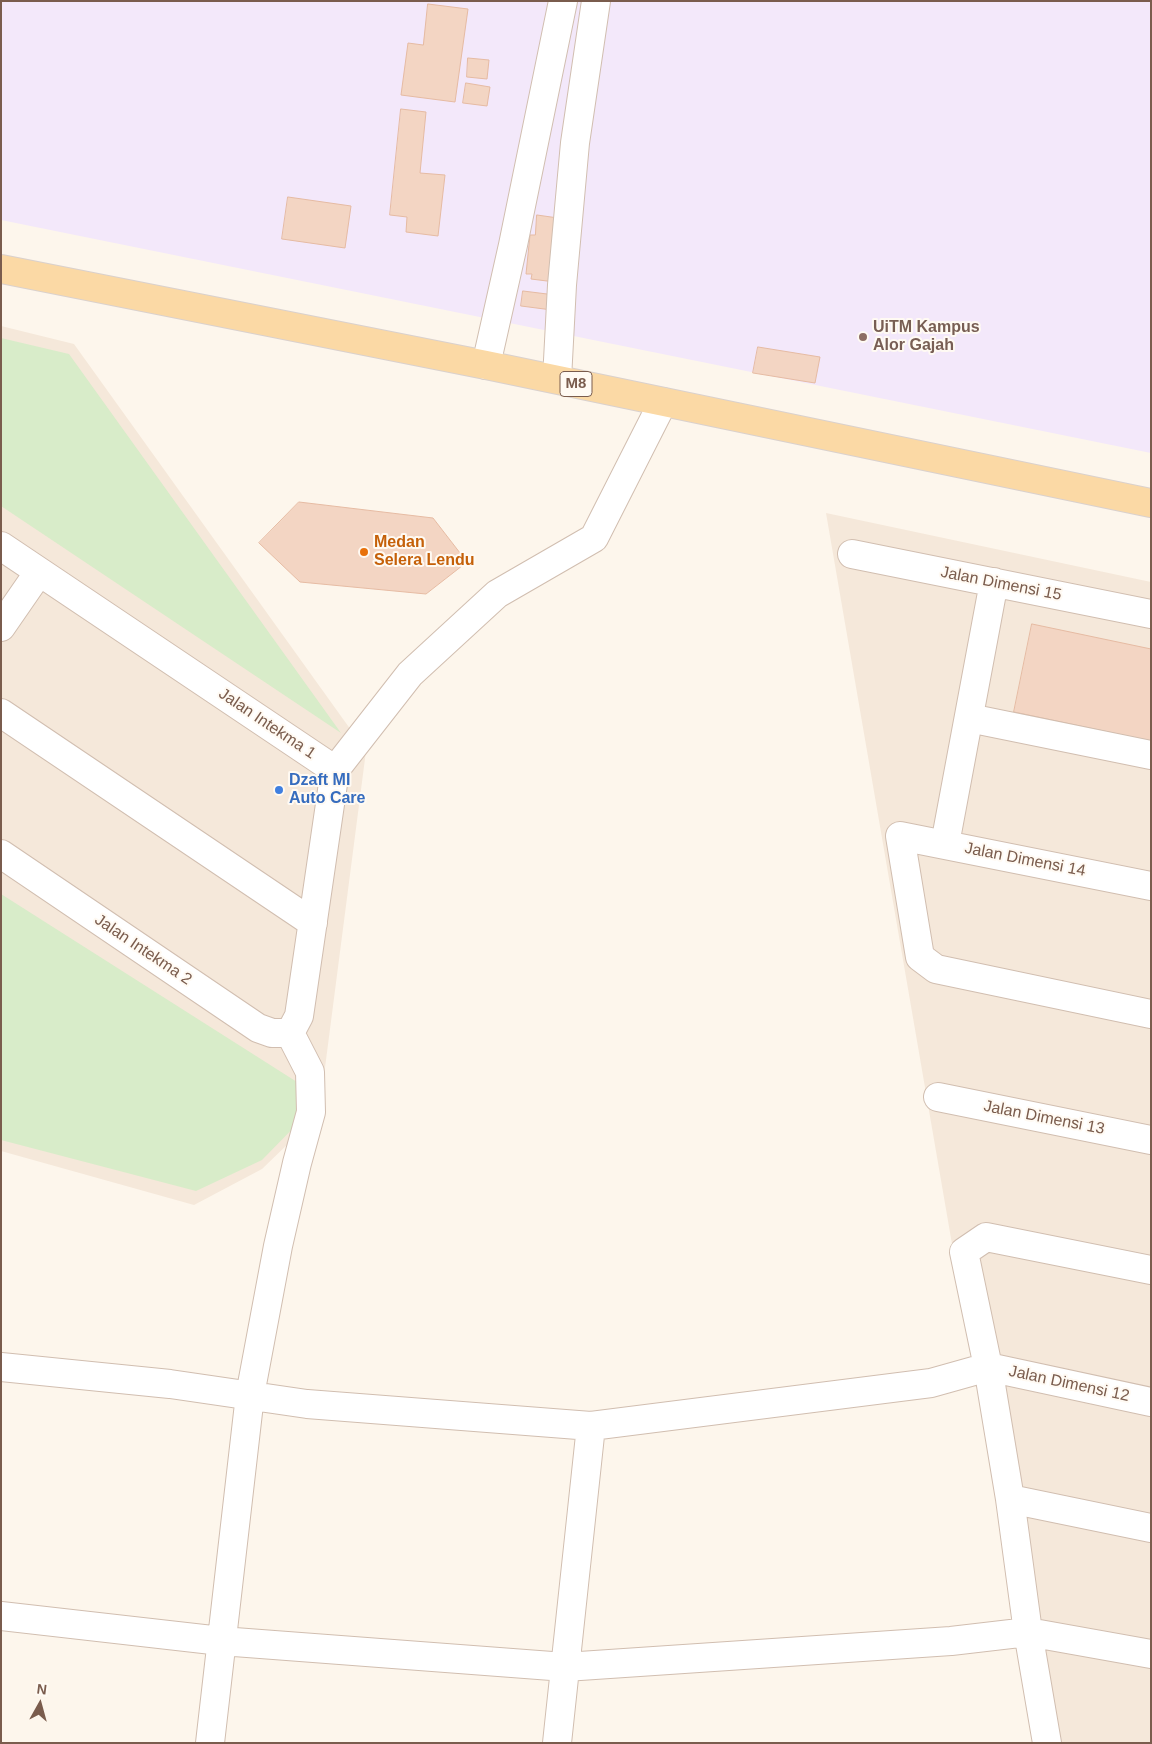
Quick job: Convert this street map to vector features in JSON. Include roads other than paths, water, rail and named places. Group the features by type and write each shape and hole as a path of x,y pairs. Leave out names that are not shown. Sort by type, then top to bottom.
{"main road":[{"name":"M8","path":"1,270 486,365 1151,502"}],"street":[{"path":"486,365 514,245 563,1"},
{"path":"557,380 562,285 575,143 596,1"},
{"path":"210,1743 250,1395 278,1246 297,1162 311,1112 310,1072 290,1033 299,1016 335,770 410,674 497,594 594,538 663,402"},
{"name":"Jalan Intekma 1","path":"1,546 335,770"},
{"name":"Jalan Dimensi 15","path":"852,554 1151,614"},
{"path":"1,627 39,572"},
{"path":"945,844 994,582"},
{"path":"1,713 313,923"},
{"path":"969,718 1151,755"},
{"name":"Jalan Dimensi 14","path":"1151,886 900,836 920,957 936,969 1151,1014"},
{"name":"Jalan Intekma 2","path":"1,854 258,1028 272,1033 290,1033"},
{"name":"Jalan Dimensi 13","path":"938,1097 1151,1140"},
{"path":"1046,1743 1028,1632 1010,1499 988,1367 964,1252 986,1237 1151,1270"},
{"path":"1,1367 170,1384 307,1404 591,1426 931,1384 988,1367"},
{"name":"Jalan Dimensi 12","path":"988,1367 1151,1402"},
{"path":"557,1743 591,1426"},
{"path":"1010,1499 1151,1528"},
{"path":"1,1616 221,1641 566,1666 951,1641 1028,1632 1151,1654"}],"place":[{"name":"UiTM Kampus Alor Gajah","path":"863,337"},
{"name":"Medan Selera Lendu","path":"364,552"},
{"name":"Dzaft MI Auto Care","path":"279,790"}]}
